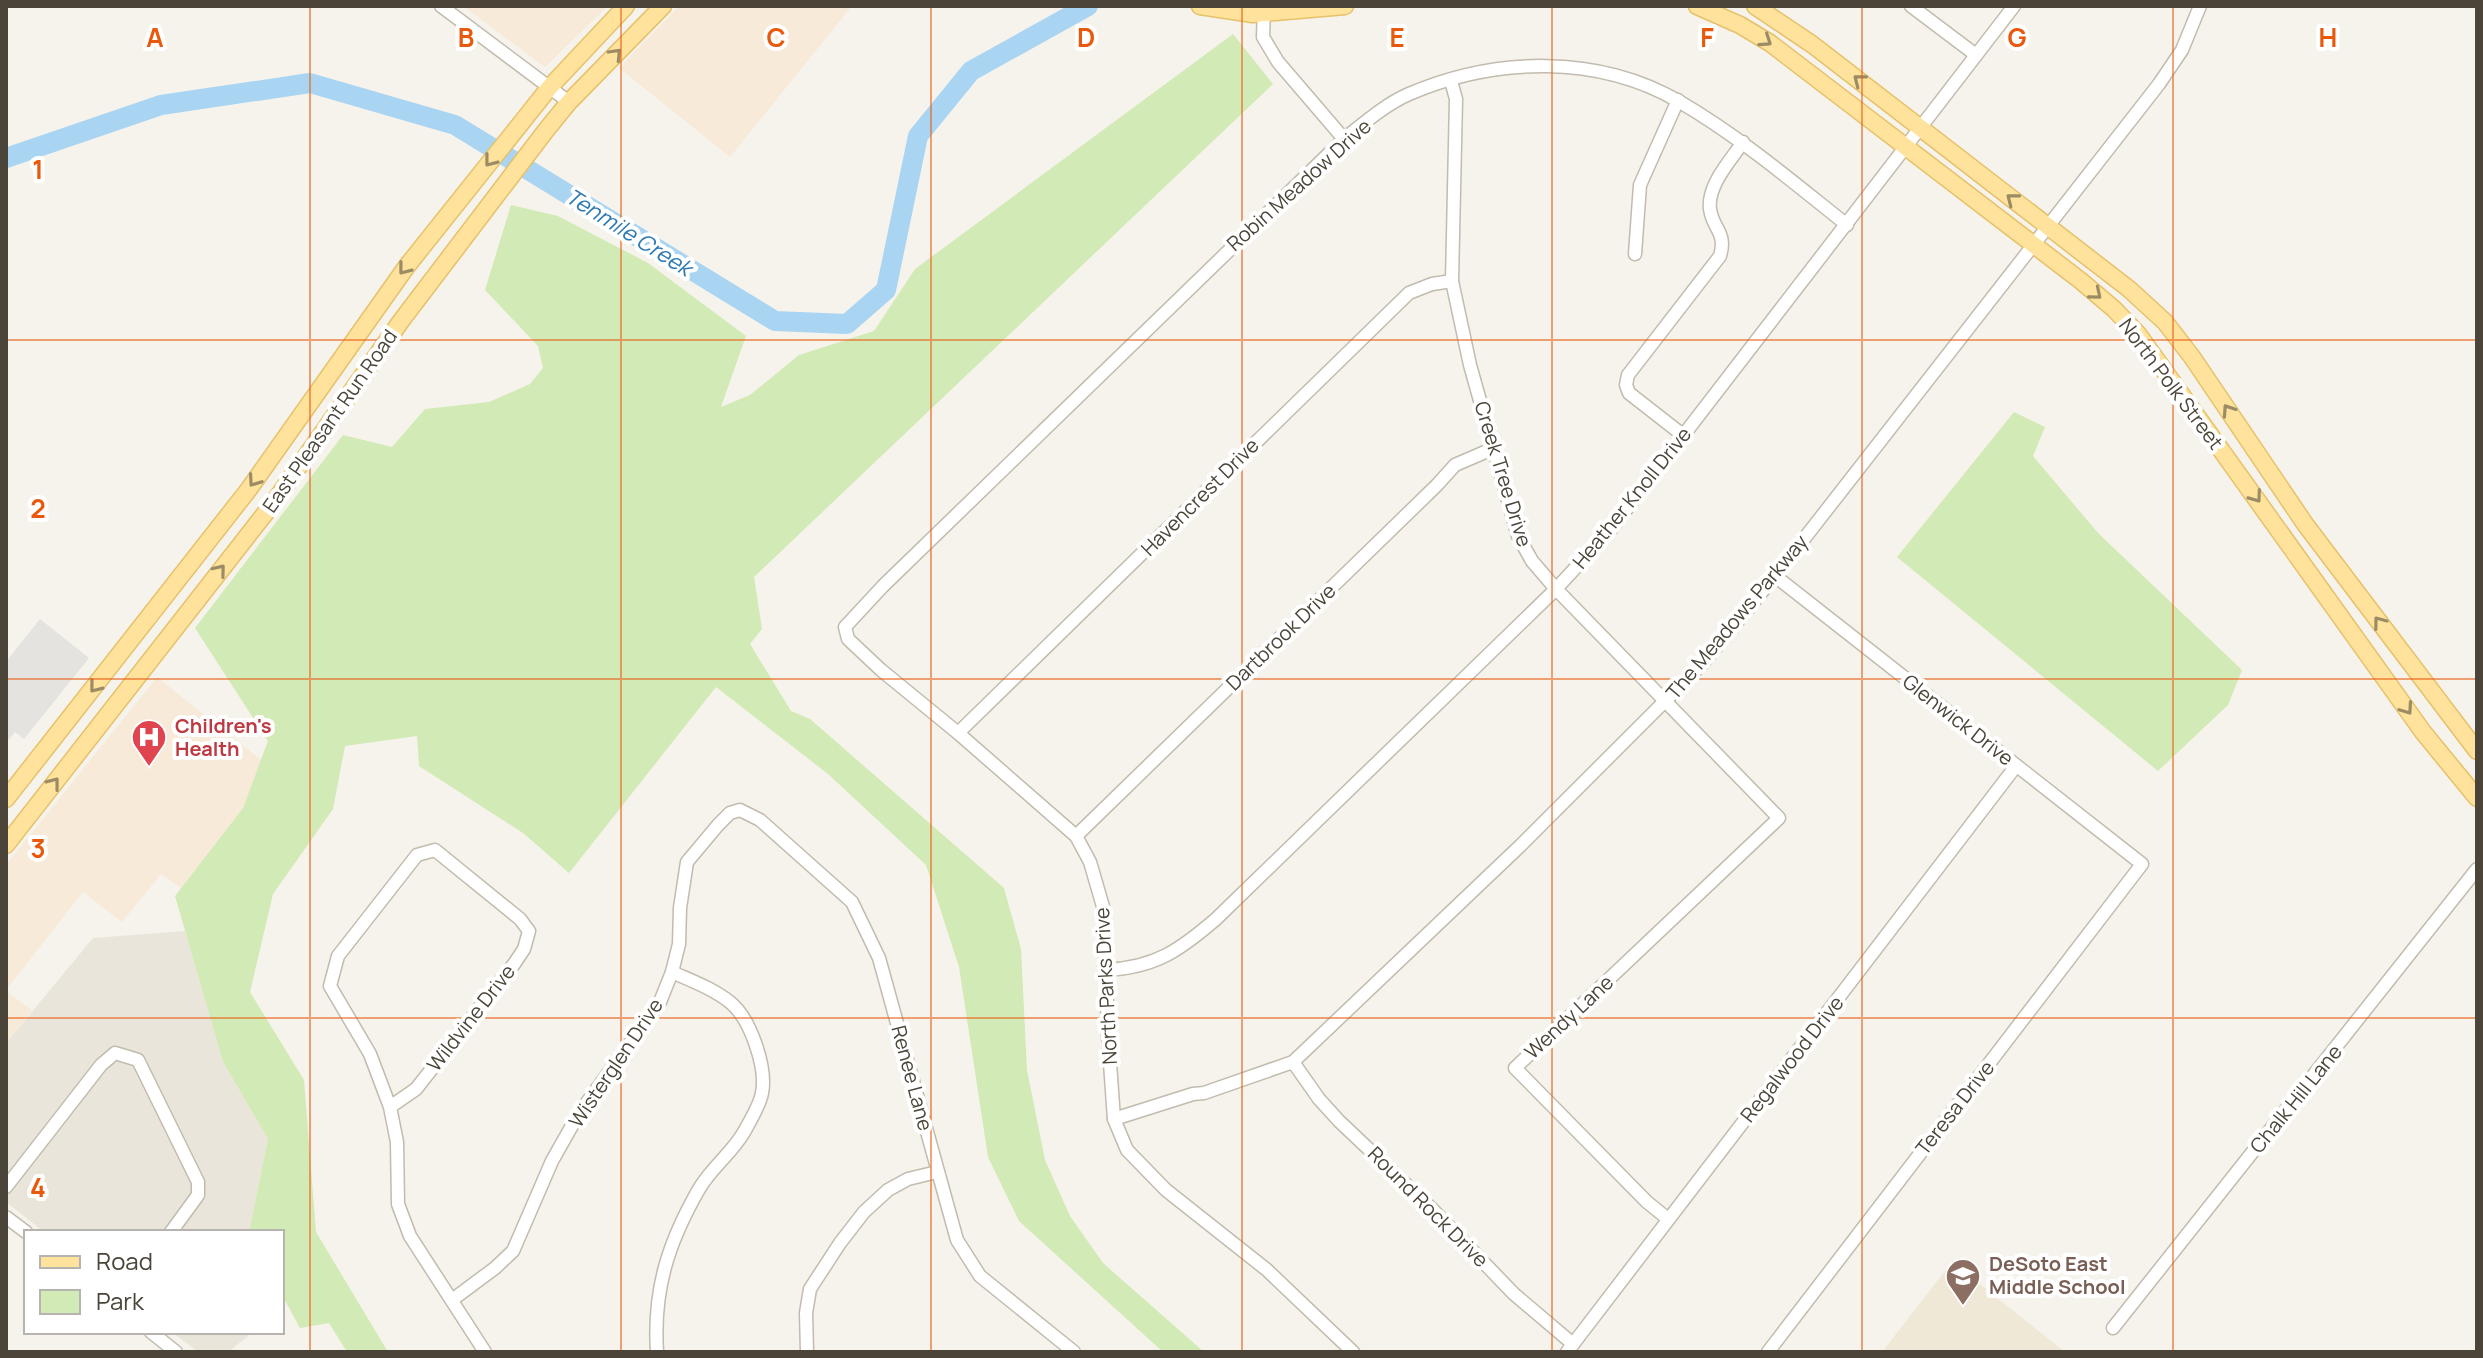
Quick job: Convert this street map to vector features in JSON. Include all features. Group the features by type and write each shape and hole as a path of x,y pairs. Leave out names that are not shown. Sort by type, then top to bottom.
{"main road":[{"name":"East Pleasant Run Road","path":"6,799 249,489 385,295 453,208 549,88 626,6"},
{"name":"East Pleasant Run Road","path":"6,845 274,502 401,321 547,129 569,102 663,6"},
{"path":"1200,6 1253,14 1264,10 1345,6"},
{"name":"North Polk Street","path":"1697,6 1740,25 1770,43 2114,309 2138,334 2423,732 2477,798"},
{"name":"North Polk Street","path":"1755,6 1813,45 2129,289 2165,322 2305,524 2477,751"},
{"path":"330,372 354,388"},
{"path":"2286,539 2305,524"},
{"path":"150,616 171,631"}],"street":[{"path":"441,6 569,102"},
{"path":"1911,6 1976,55"},
{"name":"Heather Knoll Drive","path":"1105,970 1138,967 1180,950 1216,919 1556,589 1612,528 2014,6"},
{"name":"The Meadows Parkway","path":"1114,1119 1204,1093 1293,1062 1470,895 1702,664 1775,576 2159,84 2182,50 2200,6"},
{"path":"1264,10 1263,37 1278,62 1344,139"},
{"name":"Robin Meadow Drive","path":"845,627 905,564 1344,139 1408,94 1502,67 1551,64 1626,77 1678,100 1743,142 1847,225"},
{"name":"Creek Tree Drive","path":"1451,81 1456,99 1452,281 1462,336 1518,536 1532,561 1556,589 1779,818"},
{"path":"1635,254 1640,185 1678,100"},
{"path":"1684,436 1629,393 1626,385 1628,375 1720,256 1724,242 1710,210 1712,194 1721,174 1743,142"},
{"name":"Havencrest Drive","path":"958,733 1409,293 1432,284 1452,281"},
{"name":"Dartbrook Drive","path":"1076,836 1455,465 1492,449"},
{"name":"Glenwick Drive","path":"1775,576 2142,864"},
{"name":"North Parks Drive","path":"845,627 848,639 870,660 1076,836 1090,862 1104,910 1114,1119 1127,1150 1166,1190 1267,1270 1353,1352"},
{"name":"Regalwood Drive","path":"1570,1348 2016,766"},
{"name":"Wisterglen Drive","path":"452,1300 513,1251 552,1161 578,1115 660,1002 679,944 680,908 687,862 730,813 740,810"},
{"name":"Renee Lane","path":"740,810 760,820 852,902 879,958 957,1240 980,1276 1074,1352"},
{"name":"Wendy Lane","path":"1668,1219 1636,1191 1515,1068 1779,818"},
{"name":"Wildvine Drive","path":"435,850 520,919 529,931 524,949 514,964 416,1089 390,1107 370,1054 330,986 338,956 417,855 435,850"},
{"name":"Teresa Drive","path":"1768,1352 2142,864"},
{"name":"Chalk Hill Lane","path":"2113,1328 2477,869"},
{"path":"657,1352 655,1320 662,1270 676,1235 700,1187 743,1133 762,1093 760,1059 752,1032 734,1006 717,993 672,972"},
{"path":"6,1187 101,1065 115,1053 132,1057 138,1060 198,1182 198,1195 172,1230"},
{"name":"Round Rock Drive","path":"1293,1062 1339,1121 1433,1210 1570,1348"},
{"path":"390,1107 397,1142 398,1204 410,1236 485,1352"},
{"path":"807,1352 806,1313 810,1289 840,1243 864,1212 888,1190 908,1179 937,1172"},
{"path":"6,1217 24,1230"},
{"path":"154,1334 176,1352"}],"shaded area":[{"path":"463,6 608,6 545,67"},
{"path":"679,6 852,6 730,157 619,68"},
{"path":"40,619 89,658 24,739 15,732 6,743 6,662"},
{"path":"157,677 261,760 243,808 181,888 161,874 122,922 83,892 6,990 6,865"},
{"path":"185,931 223,1062 268,1139 249,1230 41,1230 6,1202 6,1043 93,938"},
{"path":"6,991 32,1010 6,1043"},
{"name":"DeSoto East Middle School","path":"1952,1262 2065,1352 1882,1352"},
{"path":"175,1334 250,1334 228,1352 198,1352"}],"green space":[{"path":"1233,34 1273,84 754,577 762,629 750,644 791,711 810,719 1004,888 1021,949 1027,1070 1045,1160 1070,1216 1103,1263 1204,1352 1163,1352 1019,1221 988,1157 959,967 926,865 828,774 716,687 569,873 523,833 419,766 417,736 345,746 333,809 273,894 250,992 304,1080 316,1232 388,1352 347,1352 329,1323 300,1328 284,1299 284,1230 249,1230 268,1139 223,1062 175,896 243,808 268,741 195,628 343,435 392,447 425,409 489,402 530,384 543,368 538,346 485,290 511,205 558,216 648,263 746,336 721,407 750,395 799,355 874,331 915,269"},
{"path":"2014,412 2045,427 2033,456 2098,533 2242,670 2228,705 2158,771 1897,557"}],"waterway":[{"name":"Tenmile Creek","path":"6,158 161,105 310,83 455,125 775,321 847,324 886,290 918,136 971,71 1088,6"}],"place":[{"name":"Children's Health","path":"149,768"},
{"name":"DeSoto East Middle School","path":"1963,1307"}]}
